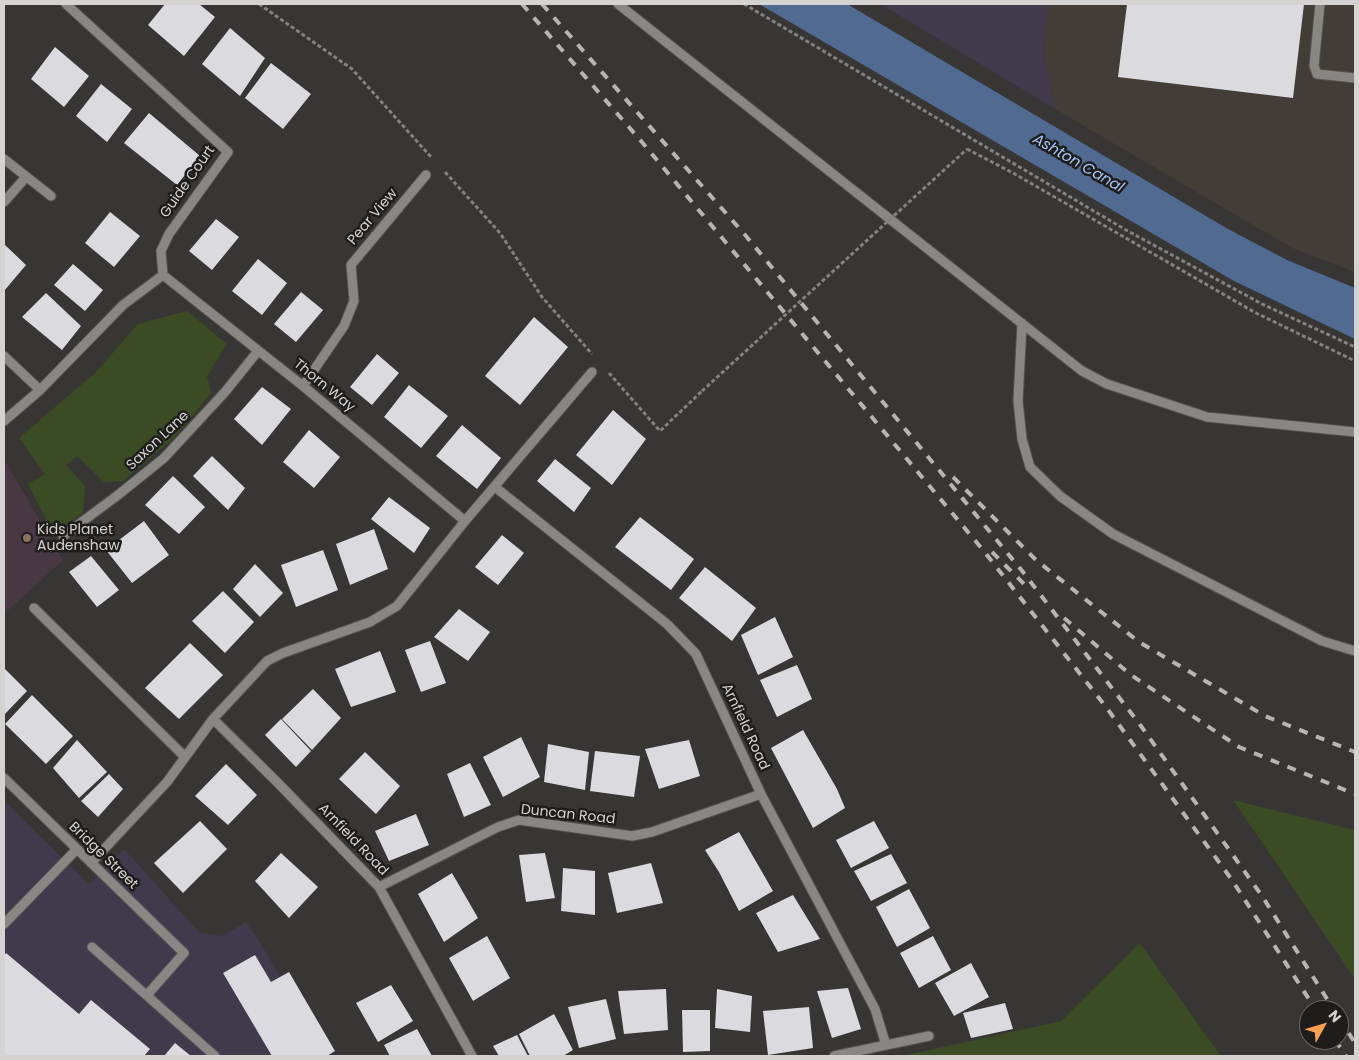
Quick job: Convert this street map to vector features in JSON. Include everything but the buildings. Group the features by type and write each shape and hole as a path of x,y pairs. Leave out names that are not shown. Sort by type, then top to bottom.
{"street":[{"name":"Guide Court","path":"66,4 228,152 169,234 161,251 163,275"},
{"path":"618,4 1082,371 1107,384 1207,417 1355,432"},
{"path":"1320,4 1314,66 1317,74 1355,78"},
{"path":"4,159 51,196"},
{"name":"Pear View","path":"303,386 344,326 354,301 351,265 426,175"},
{"path":"4,202 26,177"},
{"name":"Thorn Way","path":"163,275 303,386 465,520"},
{"path":"4,421 40,390 123,304 163,275"},
{"path":"1022,323 1018,401 1022,439 1030,468 1060,496 1113,534 1322,641 1355,651"},
{"name":"Saxon Lane","path":"63,536 164,458 225,392 258,351"},
{"path":"4,356 40,390"},
{"path":"91,863 167,782 184,756 213,719 267,661 283,653 370,622 397,606 465,520 592,372"},
{"name":"Arnfield Road","path":"495,487 667,624 696,654 761,794 875,1009 886,1045"},
{"path":"34,608 184,756"},
{"name":"Arnfield Road","path":"213,719 379,887 472,1056"},
{"name":"Bridge Street","path":"4,778 184,953 147,996"},
{"name":"Duncan Road","path":"379,887 498,827 519,820 632,836 652,832 761,794"},
{"path":"4,924 76,849"},
{"path":"92,947 215,1056"},
{"path":"834,1056 928,1036"}],"path":[{"path":"259,4 352,69 437,163"},
{"path":"744,4 1126,230 1262,304 1355,347"},
{"path":"605,369 660,431 967,149 1013,173 1256,313 1355,361"},
{"path":"443,170 500,233 542,297 593,355"}],"shaded area":[{"path":"880,4 1049,4 1043,50 1055,109"},
{"path":"1049,4 1355,4 1355,272 1292,248 1055,109 1043,50"},
{"name":"Kids Planet Audenshaw","path":"4,459 63,560 4,614"},
{"path":"4,801 89,884 124,849 200,933 222,936 246,922 280,977 289,972 335,1051 329,1056 4,1056"}],"green space":[{"path":"187,311 227,344 207,376 211,393 174,438 123,481 104,482 77,456 66,465 85,486 83,513 53,533 28,484 45,474 19,438 96,372 138,324"},
{"path":"1233,800 1355,830 1355,979"},
{"path":"1140,943 1221,1056 902,1056 1061,1021"}],"water":[{"name":"Ashton Canal","path":"759,4 847,4 1228,229 1287,260 1355,288 1355,339 1234,281"}],"railway":[{"path":"522,4 641,141 983,550 1106,707 1232,880 1310,1000"},
{"path":"542,4 746,236 1023,572 1141,726 1262,896 1328,1000"},
{"path":"953,477 1036,560 1139,642 1265,716 1355,752"},
{"path":"992,552 1027,587"},
{"path":"1064,618 1131,675 1239,747 1355,794"},
{"path":"1349,1034 1355,1043"},
{"path":"1342,1050 1346,1056"}],"place":[{"name":"Kids Planet Audenshaw","path":"27,538"}]}
